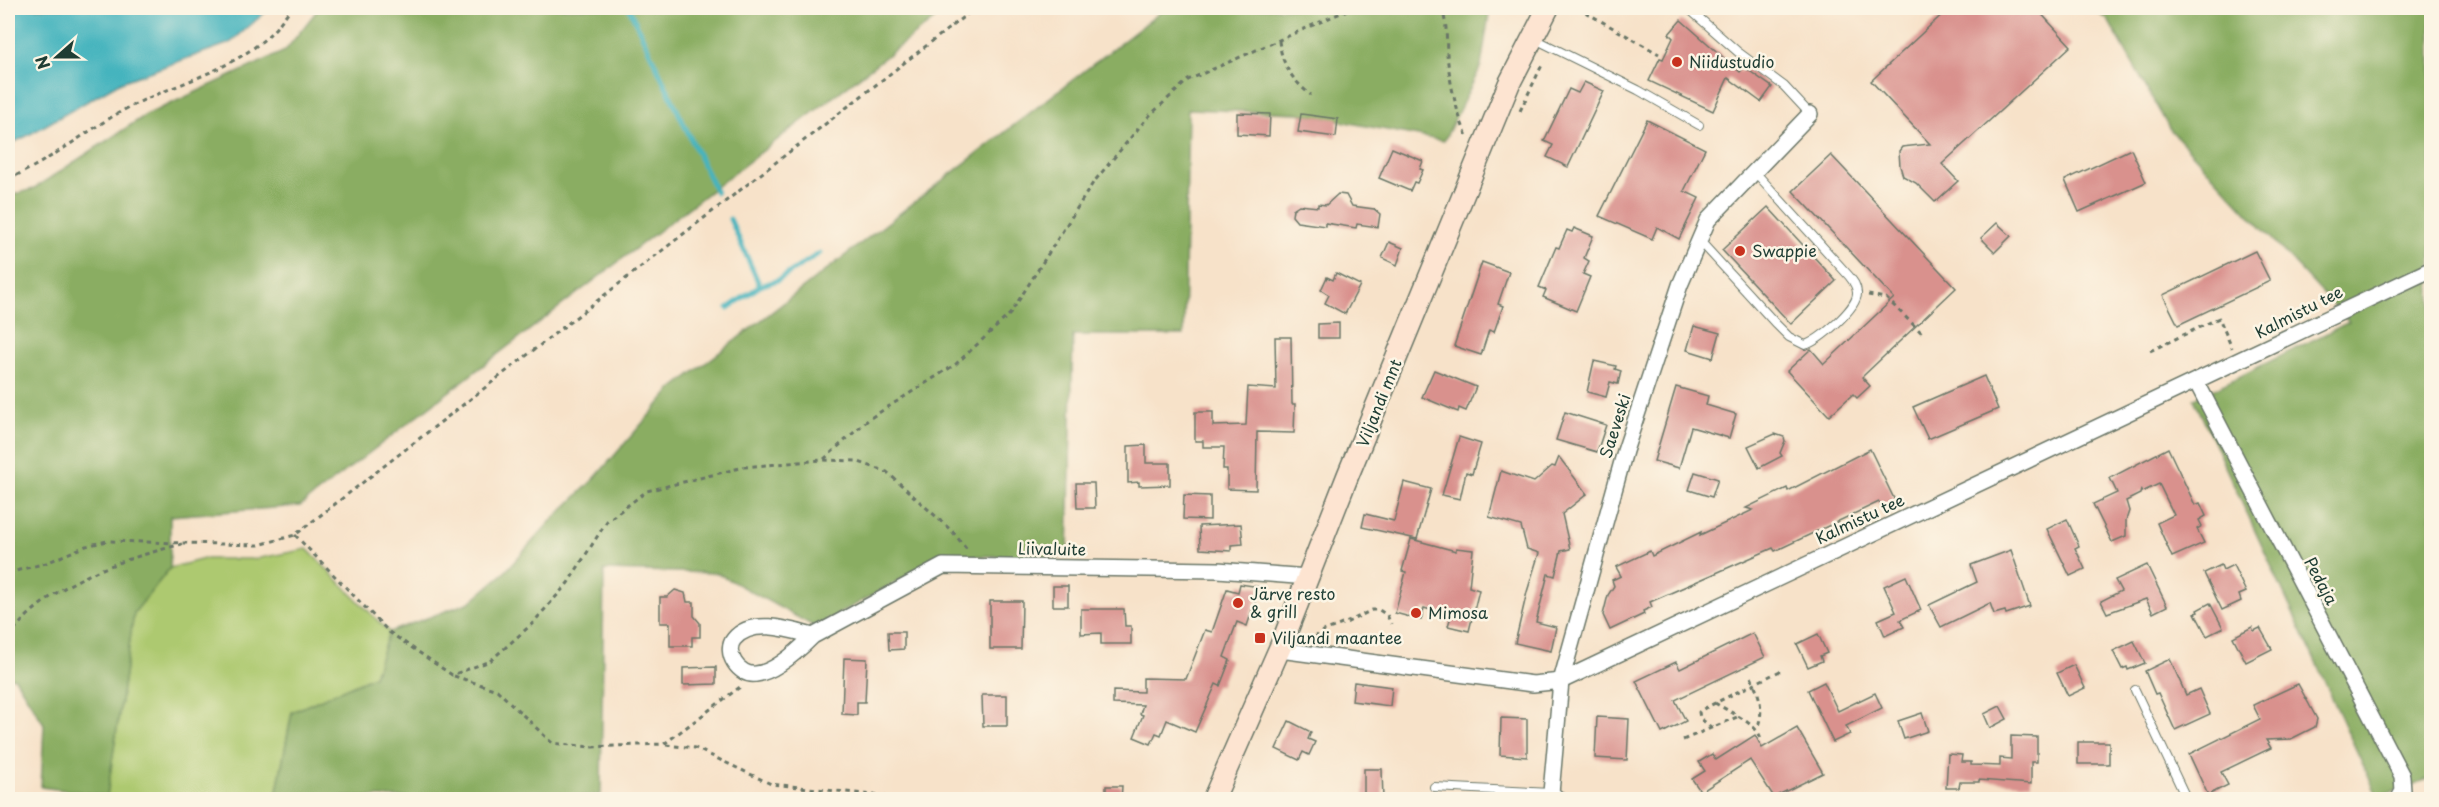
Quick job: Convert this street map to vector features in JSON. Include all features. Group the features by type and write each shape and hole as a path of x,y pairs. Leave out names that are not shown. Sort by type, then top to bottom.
{"main road":[{"name":"Viljandi mnt","path":"1213,800 1280,650 1505,94 1548,8"}],"street":[{"name":"Saeveski","path":"1555,796 1561,681 1625,451 1680,285 1708,220 1810,114"},
{"name":"Kalmistu tee","path":"1280,650 1533,684 1561,681 2432,269"},
{"name":"Pedaja","path":"2196,381 2402,776 2403,791 2398,800"},
{"name":"Liivaluite","path":"756,674 794,655 813,636 943,566 1218,570 1308,577"},
{"path":"756,674 747,673 738,668 732,659 730,647 734,639 746,630 764,627 787,629 813,636"}],"lane":[{"path":"1688,8 1738,52 1784,87 1810,114"},
{"path":"1532,37 1638,90 1699,124"},
{"path":"1699,241 1789,337 1805,345 1816,341 1855,303 1857,293 1849,276 1755,172"},
{"path":"2134,690 2187,800"},
{"path":"1434,787 1555,796"}],"path":[{"path":"8,179 63,150 123,111 237,58 271,33 291,8"},
{"path":"8,573 46,563 86,546 107,541 259,545 295,535 975,8"},
{"path":"822,460 869,419 956,364 1010,314 1094,183 1155,110 1188,80 1352,8"},
{"path":"1441,8 1445,18 1448,64 1460,120 1468,138"},
{"path":"1578,8 1659,54"},
{"path":"1279,41 1281,59 1295,82 1311,95"},
{"path":"1857,293 1886,298 1924,335"},
{"path":"2150,351 2219,318 2238,362"},
{"path":"452,675 490,662 531,625 568,583 607,521 647,491 744,467 822,460 856,461 886,472 953,532 978,566"},
{"path":"295,535 389,632 452,675 497,690 552,743 590,747 664,744 694,748 771,784 920,800"},
{"path":"8,637 33,610 65,586 98,568 186,543"},
{"path":"1308,653 1320,632 1348,622 1366,612 1379,610 1387,615 1391,624"},
{"path":"1712,728 1705,723 1699,712 1780,671"},
{"path":"664,744 756,674"},
{"path":"1750,677 1762,711 1757,728"},
{"path":"1715,703 1757,728 1761,739"},
{"path":"1683,740 1737,717"},
{"path":"2420,800 2432,795"}],"green space":[{"path":"319,8 949,8 300,506 170,516 170,568 134,613 107,796 41,787 44,724 15,678 8,677 8,196 33,189 146,115 285,51"},
{"path":"1166,8 1490,8 1481,66 1444,141 1298,113 1188,109 1184,335 1073,335 1068,556 943,556 815,627 717,573 604,570 601,795 530,799 276,796 292,712 374,676 389,632 470,602 504,573 550,522 594,479 672,389"},
{"path":"2091,8 2431,8 2431,778 2378,797 2194,399 2349,322 2169,128 2108,20"},
{"path":"307,549 389,632 374,676 292,712 276,796 107,796 134,613 170,568 204,559 255,559"}],"water":[{"path":"8,8 270,8 230,43 121,82 8,145"}],"building":[{"path":"1949,8 2036,8 2071,46 1942,164 1958,181 1935,202 1916,183 1903,176 1900,166 1899,151 1902,147 1930,144 1871,81"},
{"path":"1681,20 1740,72 1744,67 1772,87 1761,102 1728,78 1713,111 1649,81 1673,38 1669,34"},
{"path":"1584,82 1604,91 1568,167 1547,157 1553,145 1544,141 1569,89 1578,93"},
{"path":"1237,113 1270,114 1269,136 1237,134"},
{"path":"1301,114 1338,119 1336,137 1298,132"},
{"path":"1647,120 1705,149 1684,191 1699,198 1679,239 1657,227 1652,239 1599,216"},
{"path":"1392,148 1423,161 1420,169 1423,170 1410,191 1379,178"},
{"path":"2131,149 2146,182 2079,212 2065,180"},
{"path":"1831,155 1956,288 1862,377 1870,386 1857,398 1853,394 1829,416 1787,371 1811,349 1824,364 1894,298 1793,191"},
{"path":"1338,194 1346,195 1352,206 1374,209 1380,214 1378,227 1357,224 1356,228 1325,223 1325,226 1297,222 1292,216 1293,209 1299,205 1318,207 1318,204 1326,205"},
{"path":"1768,207 1836,281 1791,324 1722,250"},
{"path":"1997,223 2011,236 1995,252 1981,238"},
{"path":"1574,228 1593,236 1584,258 1589,261 1583,274 1590,277 1576,311 1543,297 1546,290 1539,287 1556,247 1559,248 1567,230 1572,232"},
{"path":"1389,242 1403,248 1397,265 1382,258"},
{"path":"2255,251 2270,281 2178,325 2163,295"},
{"path":"1482,262 1509,272 1498,304 1503,306 1494,332 1489,330 1481,355 1454,346"},
{"path":"1336,273 1360,285 1345,314 1325,303 1329,295 1321,290 1327,277 1333,280"},
{"path":"1339,323 1339,338 1318,338 1318,324"},
{"path":"1694,326 1720,333 1713,358 1687,350"},
{"path":"1275,337 1291,337 1292,404 1295,404 1294,433 1257,432 1256,490 1227,489 1227,469 1223,469 1224,447 1203,447 1203,441 1195,441 1195,412 1213,412 1213,426 1246,425 1248,387 1276,389"},
{"path":"1594,361 1616,366 1615,369 1621,371 1618,384 1610,382 1606,397 1587,392"},
{"path":"1434,370 1476,387 1466,411 1459,408 1458,412 1422,397"},
{"path":"1984,376 1998,409 1928,439 1913,407"},
{"path":"1676,387 1708,396 1706,405 1736,414 1729,438 1691,427 1679,468 1654,461"},
{"path":"1565,412 1606,425 1597,452 1556,440"},
{"path":"1775,434 1784,437 1785,441 1780,453 1782,456 1759,468 1748,446"},
{"path":"1459,437 1481,444 1472,474 1466,472 1460,499 1442,495"},
{"path":"1146,445 1146,463 1170,463 1170,485 1139,486 1139,482 1128,483 1128,446"},
{"path":"2168,448 2195,505 2200,503 2206,516 2199,520 2202,526 2197,529 2204,543 2172,557 2157,523 2174,515 2159,484 2142,492 2141,490 2140,494 2126,501 2129,511 2126,520 2126,536 2112,542 2093,504 2117,493 2110,478"},
{"path":"1870,449 1897,505 1884,511 1879,502 1775,551 1773,548 1650,602 1652,607 1643,611 1644,614 1610,630 1603,615 1608,595 1614,586 1612,580 1621,576 1616,567 1650,551 1652,556 1701,532 1700,535 1753,510 1746,508 1787,488 1788,491"},
{"path":"1559,457 1587,494 1562,514 1570,549 1561,551 1555,576 1548,574 1536,622 1556,627 1551,651 1515,643 1539,553 1527,549 1521,526 1489,517 1501,471 1534,482 1552,466 1555,467"},
{"path":"1695,472 1718,479 1712,497 1689,490"},
{"path":"1404,482 1431,489 1417,539 1362,527 1365,514 1394,521"},
{"path":"1076,483 1094,483 1095,508 1077,508"},
{"path":"1184,495 1210,496 1210,520 1183,519"},
{"path":"2067,519 2079,546 2075,548 2085,569 2070,576 2047,529"},
{"path":"1241,524 1243,544 1231,545 1231,551 1200,549 1199,526"},
{"path":"1411,539 1456,551 1456,548 1473,550 1469,587 1479,590 1469,631 1448,626 1451,616 1424,608 1421,620 1395,613 1406,572 1402,571"},
{"path":"2011,550 2030,606 2006,614 2005,611 1994,614 1990,603 1941,627 1929,605 1977,582 1971,565"},
{"path":"2147,565 2167,606 2153,613 2146,599 2107,613 2101,601 2121,591 2115,580"},
{"path":"2221,565 2223,570 2233,565 2246,592 2239,595 2241,601 2222,610 2204,573"},
{"path":"1906,576 1921,610 1900,620 1904,627 1885,636 1878,620 1896,612 1884,586"},
{"path":"1240,584 1260,587 1247,626 1237,622 1224,657 1230,660 1220,686 1216,684 1195,732 1167,720 1161,735 1156,733 1151,744 1134,737 1143,715 1140,714 1143,705 1113,704 1113,691 1143,692 1143,678 1186,679 1205,630 1212,632 1227,589 1238,592"},
{"path":"1053,586 1068,586 1068,606 1053,606"},
{"path":"675,590 685,593 687,602 694,602 694,616 700,623 700,637 692,637 692,646 670,646 670,623 660,623 660,597 667,597"},
{"path":"990,601 1022,601 1021,649 990,649"},
{"path":"2210,603 2223,628 2207,636 2195,613"},
{"path":"1081,609 1124,609 1125,626 1131,626 1131,644 1101,644 1101,633 1081,634"},
{"path":"2252,627 2254,631 2260,628 2272,649 2246,662 2233,637"},
{"path":"888,632 904,632 904,649 889,650"},
{"path":"1753,633 1765,657 1675,700 1686,721 1662,733 1636,681 1676,662 1680,669"},
{"path":"1818,634 1827,653 1820,656 1822,661 1808,667 1797,644"},
{"path":"2134,641 2145,663 2128,670 2127,667 2122,669 2113,651"},
{"path":"844,658 867,659 865,702 857,702 857,715 842,714"},
{"path":"2170,659 2186,695 2199,689 2210,714 2175,730 2145,671"},
{"path":"2074,665 2085,688 2068,696 2057,673"},
{"path":"716,667 716,684 683,685 683,668"},
{"path":"1354,682 1392,687 1390,706 1352,701"},
{"path":"1824,682 1838,711 1875,693 1882,708 1846,726 1850,734 1833,742 1808,690"},
{"path":"2298,684 2317,719 2315,727 2291,739 2266,740 2271,748 2221,772 2228,785 2208,795 2189,754 2260,719 2253,705"},
{"path":"982,695 1007,695 1007,726 983,726"},
{"path":"2000,706 2007,719 1990,728 1984,714"},
{"path":"1922,713 1928,731 1904,739 1898,721"},
{"path":"1597,717 1629,719 1627,760 1595,758"},
{"path":"1501,718 1527,719 1527,757 1500,755"},
{"path":"1289,721 1311,732 1308,739 1315,742 1309,755 1303,752 1299,760 1276,749"},
{"path":"1797,728 1823,773 1774,797 1750,760 1701,792 1692,779 1705,771 1699,762 1712,754 1716,760 1755,735 1762,748"},
{"path":"2011,736 2037,737 2037,762 2031,762 2031,784 1979,780 1979,782 1960,782 1959,788 1946,788 1948,754 1962,755 1961,762 1971,762 1971,765 2000,766 2000,758 2011,759"},
{"path":"2078,742 2109,742 2109,764 2078,764"},
{"path":"1364,769 1382,769 1383,800 1364,800"},
{"path":"1106,786 1122,786 1121,800 1106,800"}],"waterway":[{"path":"629,8 716,192"},
{"path":"730,219 760,286"},
{"path":"728,308 760,286 778,280 820,253"}],"place":[{"name":"Niidustudio","path":"1677,62"},
{"name":"Swappie","path":"1740,251"},
{"name":"Järve resto & grill","path":"1238,603"},
{"name":"Mimosa","path":"1416,613"},
{"name":"Viljandi maantee","path":"1260,638"}]}
